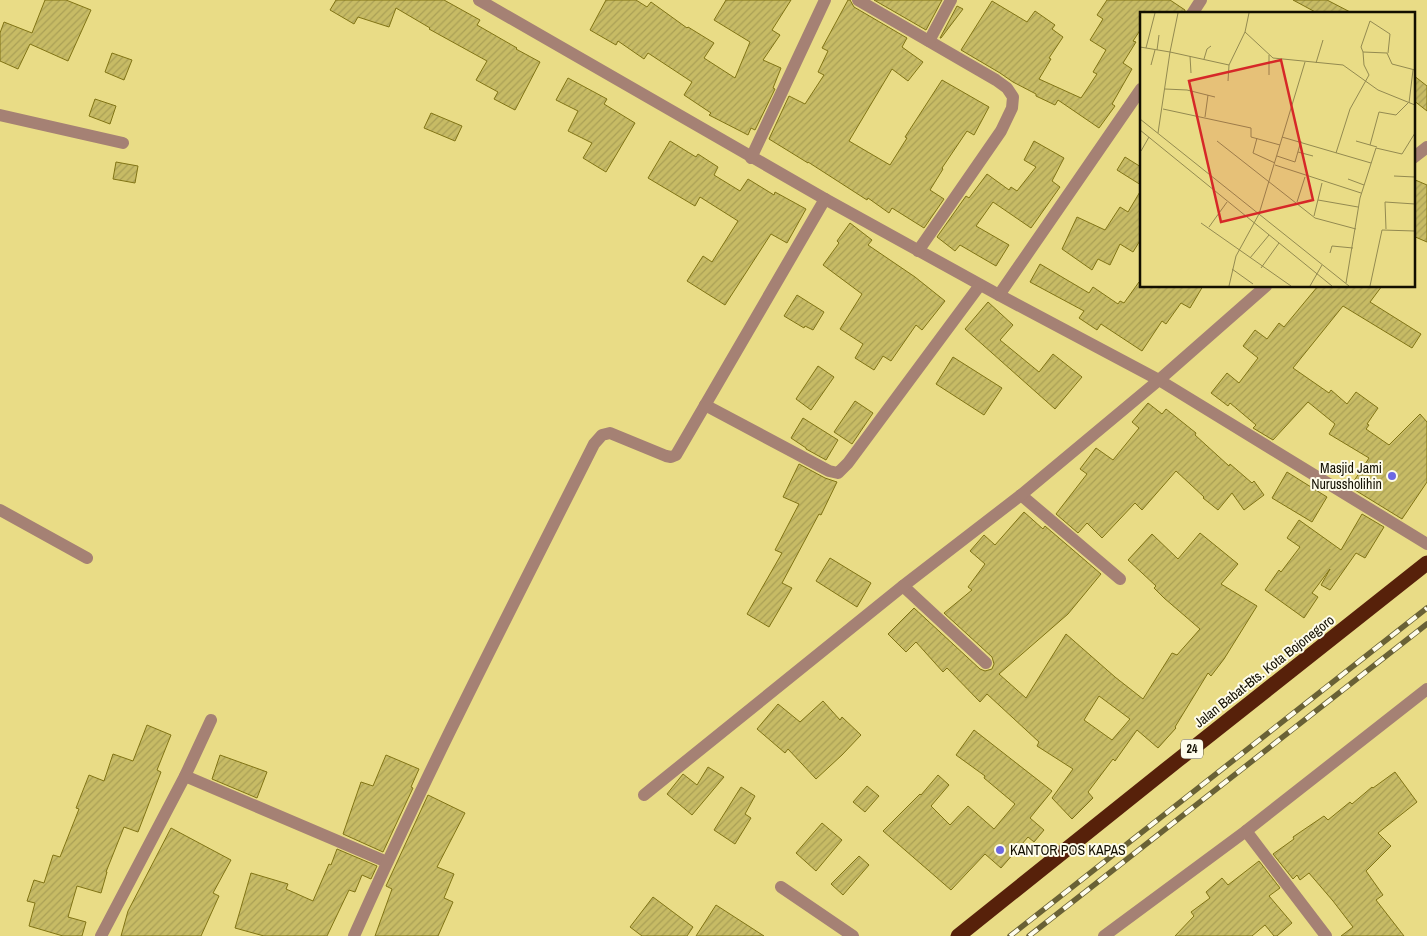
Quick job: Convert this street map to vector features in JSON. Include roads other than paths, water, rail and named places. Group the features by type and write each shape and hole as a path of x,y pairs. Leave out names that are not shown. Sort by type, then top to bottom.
{"highway":[{"name":"Jalan Babat-Bts. Kota Bojonegoro","path":"958,936 1427,563"}],"street":[{"path":"479,0 825,200 1159,380 1427,544"},
{"path":"751,158 825,0"},
{"path":"858,0 996,80 1007,88 1014,100 1001,131 918,250"},
{"path":"929,41 951,0"},
{"path":"1193,12 1201,0"},
{"path":"999,295 1140,90"},
{"path":"0,115 122,144"},
{"path":"1414,157 1427,147"},
{"path":"354,936 387,862 466,697 594,444 602,435 608,433 662,455 673,456 683,444 825,200"},
{"path":"705,405 829,471 838,473 848,463 980,285"},
{"path":"644,795 903,586 1021,496 1159,380 1264,288"},
{"path":"1021,496 1120,579"},
{"path":"0,510 87,558"},
{"path":"903,586 986,663"},
{"path":"1104,936 1246,831 1427,689"},
{"path":"102,936 185,776 211,720"},
{"path":"185,776 387,862"},
{"path":"1246,831 1326,936"},
{"path":"782,887 853,936"}],"railway":[{"path":"1010,936 1427,608"},
{"path":"1029,936 1427,624"}],"place":[{"name":"Masjid Jami Nurussholihin","path":"1392,476"},
{"name":"KANTOR POS KAPAS","path":"1000,850"}]}
